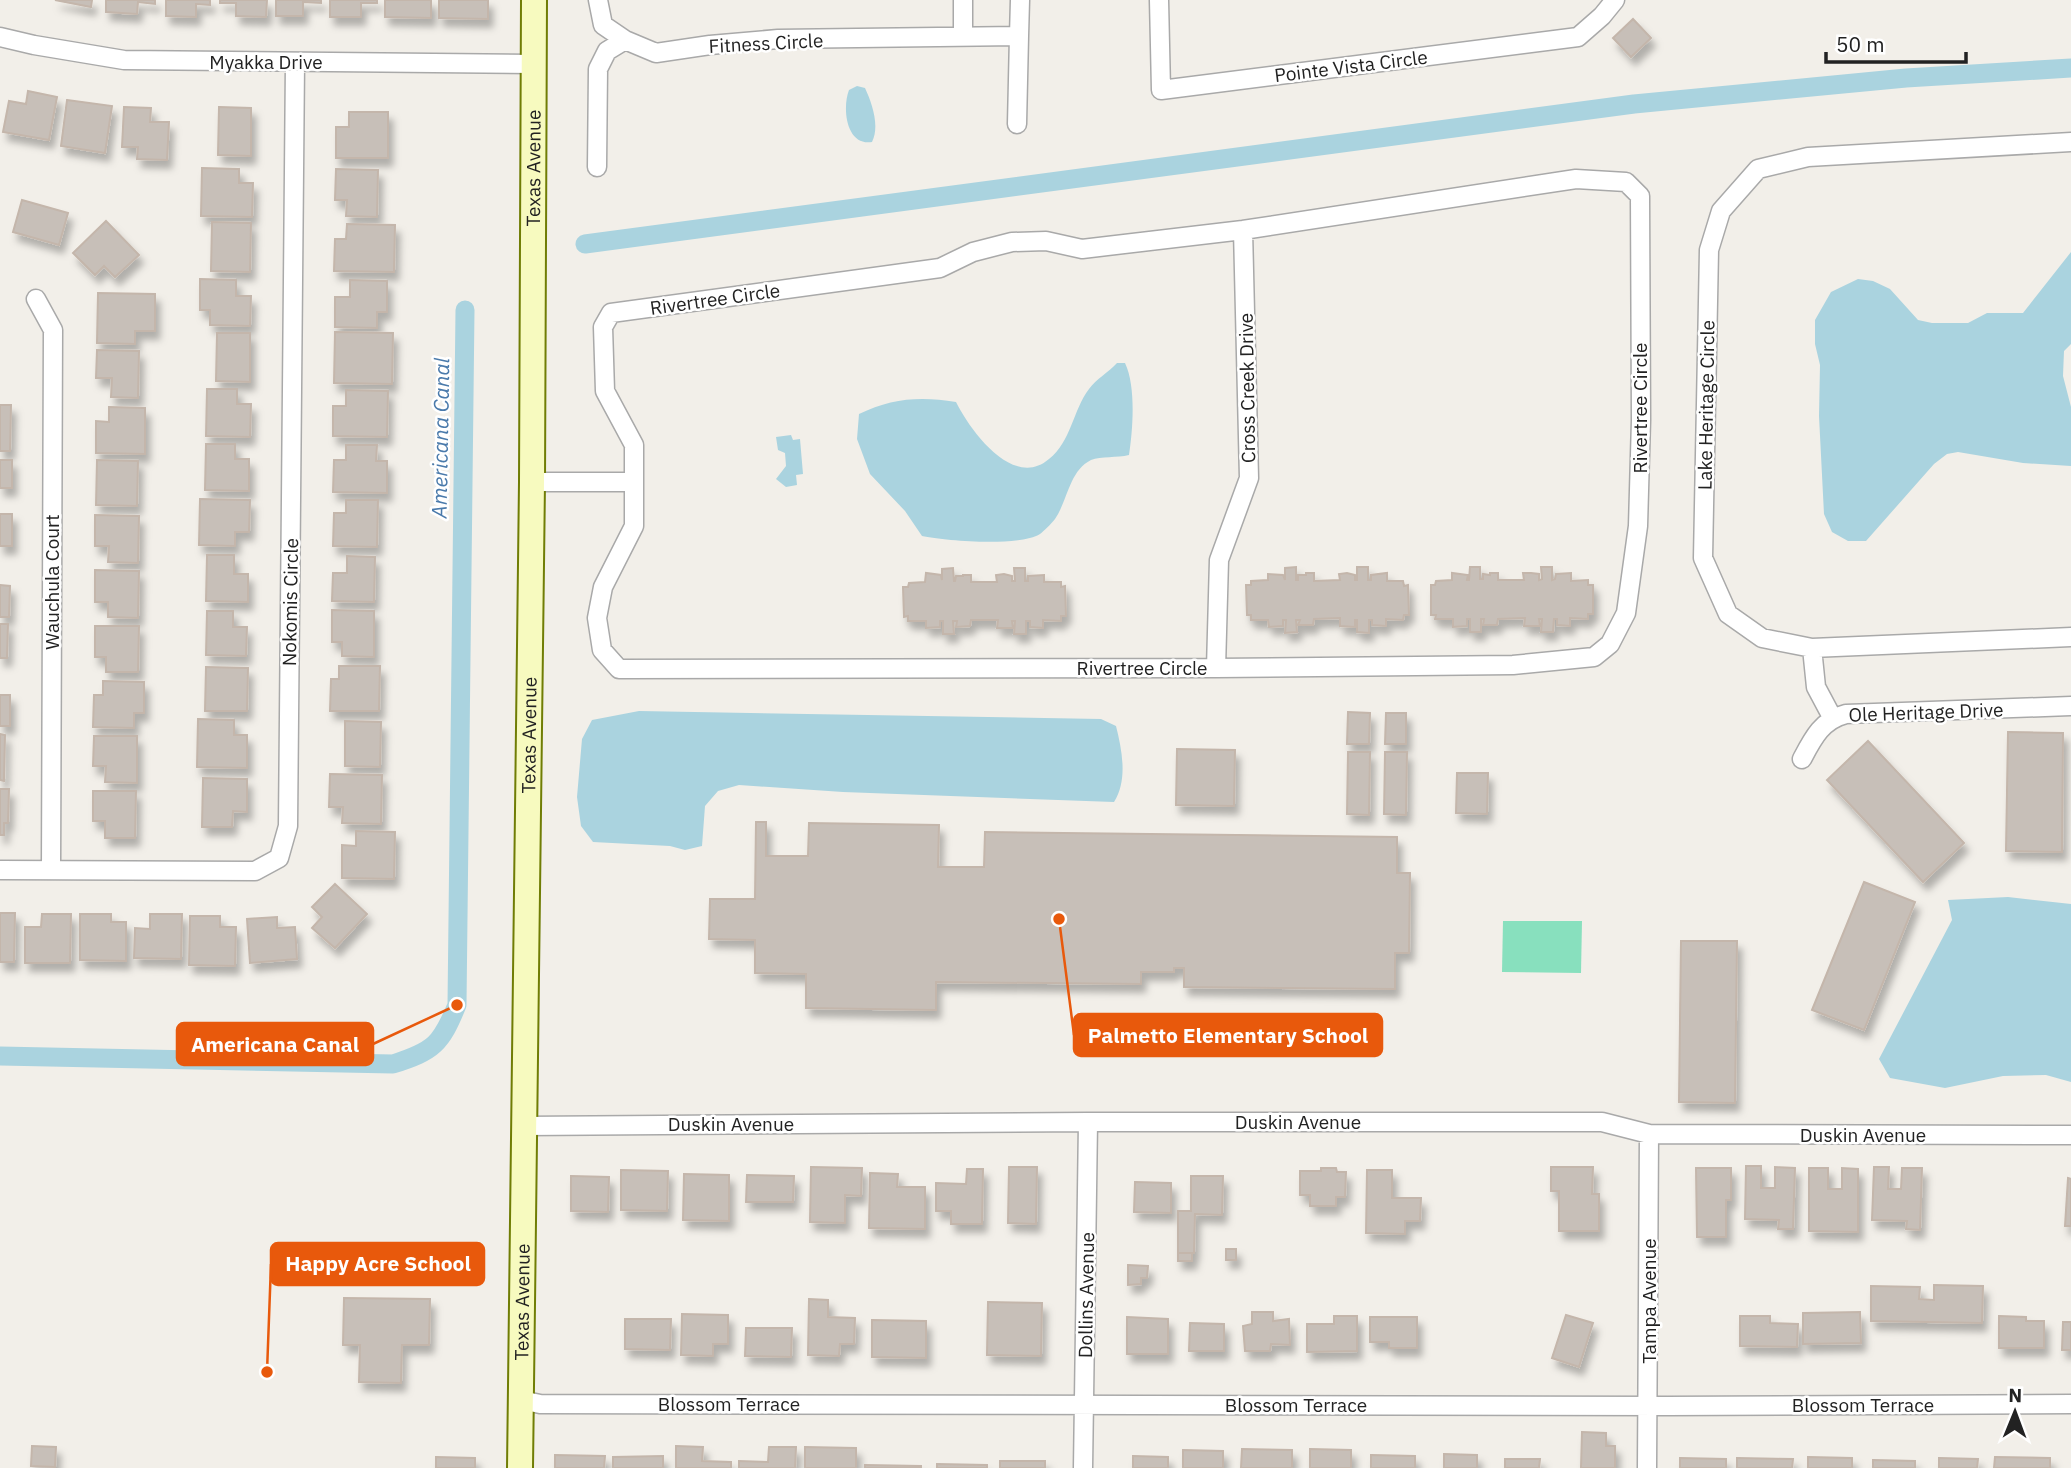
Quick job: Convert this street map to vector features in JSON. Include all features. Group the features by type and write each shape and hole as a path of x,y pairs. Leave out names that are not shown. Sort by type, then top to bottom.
{"street":[{"name":"Texas Avenue","path":"520,1468 532,482 534,0"},
{"name":"Fitness Circle","path":"598,0 603,25 625,40 656,53 778,39 1019,36"},
{"path":"963,0 963,37"},
{"path":"1017,124 1020,0"},
{"name":"Pointe Vista Circle","path":"1159,0 1161,90 1578,37 1602,16 1615,0"},
{"name":"Myakka Drive","path":"0,37 124,60 534,64"},
{"path":"597,167 598,69 607,51 625,40"},
{"name":"Nokomis Circle","path":"0,870 255,871 279,858 288,826 295,62"},
{"name":"Lake Heritage Circle","path":"2071,142 1808,157 1758,169 1721,211 1709,250 1703,558 1728,614 1762,638 1812,648 2071,637"},
{"name":"Rivertree Circle","path":"1576,179 1626,182 1640,196 1641,420 1638,526 1626,613 1610,644 1594,657 1513,665 619,669 601,650 597,618 603,587 635,526 634,482 634,445 605,391 603,327 611,313 940,268 974,252 1012,242 1046,241 1082,249 1243,230 1576,179"},
{"name":"Cross Creek Drive","path":"1216,668 1219,559 1249,478 1243,230"},
{"name":"Wauchula Court","path":"36,299 53,330 51,870"},
{"path":"532,482 634,482"},
{"path":"1812,648 1815,687 1832,718"},
{"name":"Ole Heritage Drive","path":"1802,759 1818,731 1832,718 1846,714 2071,706"},
{"name":"Dollins Avenue","path":"1083,1468 1088,1122"},
{"name":"Duskin Avenue","path":"524,1126 1602,1122 1649,1134 2071,1135"},
{"name":"Tampa Avenue","path":"1647,1468 1649,1134"},
{"name":"Blossom Terrace","path":"520,1400 540,1404 2071,1404"}],"green space":[{"path":"1503,921 1582,921 1581,973 1502,972"}],"water":[{"path":"857,86 865,88 872,107 875,129 872,142 863,142 856,138 848,124 847,98 849,90"},
{"path":"2071,252 2071,344 2064,351 2063,376 2071,407 2071,466 2023,463 1958,452 1947,454 1934,464 1866,541 1848,541 1832,532 1824,514 1819,416 1820,365 1815,344 1815,320 1831,292 1858,279 1873,281 1890,289 1918,320 1932,323 1968,323 1987,313 2023,313"},
{"path":"1117,363 1125,363 1131,383 1129,455 1095,459 1084,465 1073,478 1055,519 1040,534 1030,538 982,542 922,536 905,511 870,474 857,439 859,414 871,409 906,400 956,402 971,427 994,453 1021,467 1035,467 1056,452 1089,389"},
{"path":"791,435 793,440 800,439 803,474 796,475 797,485 786,487 776,479 786,466 785,453 778,450 776,437"},
{"path":"639,711 1101,719 1116,726 1122,755 1121,784 1114,802 843,792 739,785 718,791 705,806 702,846 685,850 670,846 593,842 581,826 577,797 582,739 592,720"},
{"path":"2008,897 2071,904 2071,1082 2046,1075 2003,1076 1945,1088 1890,1078 1879,1059 1952,920 1948,900"}],"building":[{"path":"55,0 92,0 91,7"},
{"path":"106,0 155,0 155,4 138,2 137,14 106,12"},
{"path":"166,0 210,0 210,5 196,4 196,17 166,16"},
{"path":"220,0 267,0 266,17 236,16 236,3 220,3"},
{"path":"276,0 321,0 321,3 303,2 303,16 276,16"},
{"path":"330,0 377,0 377,3 361,3 361,17 330,17"},
{"path":"385,0 431,0 431,18 385,17"},
{"path":"439,0 488,0 488,19 439,18"},
{"path":"1633,19 1651,38 1631,57 1613,38"},
{"path":"28,91 57,97 49,140 3,132 9,101 26,104"},
{"path":"67,100 112,106 105,153 61,146"},
{"path":"124,107 151,108 150,122 169,122 167,160 137,159 138,147 122,147"},
{"path":"219,107 251,108 251,156 218,155"},
{"path":"349,112 388,112 388,158 336,158 336,127 349,127"},
{"path":"202,168 239,169 239,183 253,183 252,217 201,216"},
{"path":"336,169 378,170 377,217 346,216 347,200 335,200"},
{"path":"22,200 68,213 59,245 13,232"},
{"path":"106,221 139,255 115,277 104,266 95,275 73,253"},
{"path":"212,222 251,223 250,272 211,271"},
{"path":"347,224 395,225 394,272 334,271 335,239 346,239"},
{"path":"200,279 236,280 236,296 251,296 250,326 210,325 210,310 200,310"},
{"path":"350,280 387,281 387,312 377,312 377,328 335,327 335,297 350,297"},
{"path":"98,293 155,294 155,331 135,331 135,344 97,343"},
{"path":"335,332 393,333 392,384 334,383"},
{"path":"217,333 250,333 250,382 216,381"},
{"path":"97,350 139,351 138,398 111,397 112,378 96,378"},
{"path":"207,389 237,389 237,404 251,404 250,437 206,436"},
{"path":"346,390 388,391 387,437 333,436 333,406 346,406"},
{"path":"0,405 11,405 10,451 0,451"},
{"path":"109,407 145,408 145,454 96,453 96,421 109,422"},
{"path":"206,444 235,444 235,459 249,459 249,491 205,490"},
{"path":"346,445 377,445 376,461 387,461 387,493 333,492 334,460 346,460"},
{"path":"0,460 12,460 12,488 0,488"},
{"path":"97,460 138,461 137,506 96,505"},
{"path":"200,499 250,500 249,532 235,532 235,546 199,545"},
{"path":"346,500 378,500 377,547 333,546 334,513 346,513"},
{"path":"0,514 12,514 12,546 0,546"},
{"path":"95,515 139,516 138,563 108,562 109,546 95,546"},
{"path":"207,555 234,555 234,574 248,574 248,602 206,601"},
{"path":"347,556 375,557 374,602 332,601 333,573 347,573"},
{"path":"1296,567 1296,580 1298,575 1314,573 1314,581 1340,580 1339,574 1347,573 1355,575 1357,580 1357,567 1368,567 1368,580 1371,580 1371,575 1387,573 1387,581 1403,581 1404,586 1408,585 1409,615 1404,615 1403,620 1386,619 1386,626 1372,625 1372,620 1369,620 1369,633 1357,632 1357,620 1355,627 1340,626 1340,618 1314,619 1313,625 1298,625 1300,620 1296,620 1297,632 1285,633 1286,620 1283,620 1283,626 1269,627 1268,620 1251,620 1251,615 1247,615 1246,585 1251,585 1251,581 1268,580 1268,574 1283,575 1285,580 1285,568"},
{"path":"1470,567 1480,567 1480,579 1483,579 1483,574 1498,573 1498,580 1524,580 1523,573 1531,573 1539,574 1539,580 1542,579 1541,567 1552,567 1552,580 1556,574 1571,573 1571,581 1588,580 1588,585 1593,585 1593,614 1588,614 1588,619 1570,618 1570,626 1557,625 1557,619 1554,619 1553,632 1541,632 1542,619 1539,619 1540,626 1524,626 1525,618 1498,619 1497,625 1483,625 1484,619 1481,619 1481,632 1470,632 1470,619 1467,619 1467,626 1453,627 1453,619 1435,619 1436,615 1431,615 1431,585 1435,585 1436,581 1452,580 1452,573 1468,575 1469,580"},
{"path":"953,568 954,581 956,576 971,575 971,582 997,582 996,575 1004,574 1012,576 1012,581 1015,581 1014,568 1025,568 1025,581 1028,581 1028,576 1044,575 1044,582 1061,582 1061,587 1065,586 1066,616 1061,616 1061,621 1043,620 1043,628 1030,627 1030,621 1026,621 1026,634 1014,634 1015,621 1012,621 1013,628 997,628 998,620 971,620 970,626 956,627 957,621 953,621 954,634 943,634 943,621 940,621 940,627 926,628 926,621 908,621 908,616 904,617 903,587 908,587 909,583 925,582 926,573 941,575 942,580 942,569"},
{"path":"95,570 139,571 138,618 108,617 108,602 95,602"},
{"path":"0,585 10,586 9,617 0,617"},
{"path":"332,610 374,611 374,657 342,656 342,642 332,642"},
{"path":"207,611 233,611 233,627 247,627 246,656 206,655"},
{"path":"0,624 8,624 7,658 0,658"},
{"path":"95,626 139,626 138,672 106,672 106,657 95,657"},
{"path":"339,666 380,666 379,711 330,711 331,679 339,679"},
{"path":"206,667 248,668 247,711 205,711"},
{"path":"103,681 144,682 144,713 134,713 134,728 93,727 94,695 103,695"},
{"path":"0,695 10,695 10,726 0,726"},
{"path":"1348,712 1370,713 1369,744 1347,744"},
{"path":"1386,713 1406,713 1406,744 1385,744"},
{"path":"198,719 234,720 234,735 247,735 247,768 197,767"},
{"path":"345,721 381,722 380,767 345,766"},
{"path":"2008,732 2063,733 2062,852 2006,851"},
{"path":"0,734 5,735 4,781 0,780"},
{"path":"94,736 137,736 137,783 105,782 106,766 93,766"},
{"path":"1868,741 1964,843 1923,882 1827,780"},
{"path":"1177,749 1235,750 1234,806 1176,805"},
{"path":"1348,752 1370,752 1369,815 1347,814"},
{"path":"1385,752 1407,752 1406,815 1384,814"},
{"path":"1457,773 1488,773 1487,814 1456,813"},
{"path":"330,774 382,775 381,824 342,823 343,807 329,807"},
{"path":"203,778 247,779 247,812 233,811 232,827 202,827"},
{"path":"0,789 9,789 8,823 4,823 4,835 0,835"},
{"path":"93,791 136,791 135,838 105,838 105,821 93,821"},
{"path":"756,822 766,822 766,856 808,856 809,823 939,825 938,867 984,867 985,832 1397,837 1397,873 1410,873 1409,953 1395,953 1395,989 1184,987 1184,968 1174,968 1174,972 1141,972 1141,984 936,982 936,1010 806,1008 806,974 755,973 755,940 709,939 710,899 755,899"},
{"path":"356,831 395,832 394,879 342,878 342,845 356,846"},
{"path":"1864,882 1915,902 1864,1030 1812,1010"},
{"path":"335,884 367,914 335,948 312,928 322,917 312,907"},
{"path":"0,913 15,913 14,962 0,962"},
{"path":"42,914 71,914 70,963 25,963 25,927 41,927"},
{"path":"80,914 111,914 111,922 126,922 126,961 80,960"},
{"path":"150,914 182,914 181,959 134,958 135,928 150,929"},
{"path":"190,916 220,916 220,927 236,927 235,966 189,965"},
{"path":"277,917 277,928 295,927 297,959 250,963 247,919"},
{"path":"1681,941 1737,941 1735,1103 1679,1102"},
{"path":"1746,1166 1761,1166 1761,1188 1775,1188 1775,1167 1795,1168 1793,1229 1778,1229 1779,1220 1745,1219"},
{"path":"811,1167 862,1168 861,1196 845,1195 845,1223 810,1222"},
{"path":"1009,1167 1037,1167 1036,1224 1008,1223"},
{"path":"1551,1167 1593,1167 1592,1194 1599,1194 1599,1231 1559,1231 1559,1191 1551,1191"},
{"path":"1874,1167 1889,1167 1888,1189 1901,1189 1902,1168 1922,1168 1920,1230 1906,1229 1907,1221 1872,1220"},
{"path":"1321,1168 1336,1168 1337,1172 1346,1172 1345,1197 1336,1197 1336,1206 1310,1206 1310,1195 1300,1195 1300,1171 1321,1171"},
{"path":"1696,1168 1731,1168 1731,1200 1726,1200 1726,1237 1697,1237"},
{"path":"1809,1168 1828,1168 1828,1189 1842,1189 1842,1168 1858,1169 1858,1232 1809,1231"},
{"path":"967,1169 983,1169 982,1224 951,1224 951,1211 936,1211 936,1183 966,1184"},
{"path":"621,1170 668,1171 667,1211 621,1210"},
{"path":"1367,1170 1392,1170 1392,1198 1421,1198 1420,1221 1405,1221 1405,1234 1366,1233"},
{"path":"870,1173 898,1174 897,1187 925,1187 925,1229 869,1228"},
{"path":"684,1174 729,1175 729,1221 683,1220"},
{"path":"747,1175 794,1176 793,1202 746,1202"},
{"path":"571,1176 609,1177 608,1212 571,1211"},
{"path":"1191,1176 1223,1176 1222,1215 1195,1214 1194,1253 1178,1253 1178,1211 1191,1211"},
{"path":"2068,1178 2071,1179 2071,1226 2065,1226"},
{"path":"1135,1182 1171,1183 1171,1213 1134,1212"},
{"path":"1226,1249 1236,1249 1236,1260 1226,1260"},
{"path":"1178,1253 1192,1253 1192,1261 1178,1261"},
{"path":"1128,1265 1148,1266 1147,1278 1141,1278 1141,1284 1128,1285"},
{"path":"1934,1285 1983,1286 1982,1323 1871,1321 1871,1286 1920,1287 1919,1299 1934,1300"},
{"path":"344,1298 430,1299 429,1345 402,1345 401,1383 359,1382 360,1345 343,1345"},
{"path":"809,1299 828,1300 828,1317 855,1318 854,1344 840,1344 839,1356 808,1355"},
{"path":"988,1302 1042,1303 1041,1356 987,1355"},
{"path":"1252,1312 1273,1312 1273,1321 1289,1319 1290,1345 1271,1344 1270,1351 1245,1351 1243,1326 1252,1324"},
{"path":"1860,1312 1861,1343 1803,1344 1803,1313"},
{"path":"682,1314 728,1315 728,1344 713,1344 713,1356 681,1355"},
{"path":"1566,1315 1593,1323 1579,1367 1552,1358"},
{"path":"1334,1316 1357,1316 1357,1351 1307,1352 1307,1324 1334,1324"},
{"path":"1740,1316 1770,1316 1770,1323 1798,1324 1797,1347 1740,1346"},
{"path":"1999,1316 2044,1321 2044,1348 1999,1348"},
{"path":"1127,1317 1168,1319 1168,1354 1127,1354"},
{"path":"1370,1317 1417,1317 1417,1348 1389,1348 1389,1342 1370,1342"},
{"path":"625,1319 671,1319 670,1350 625,1349"},
{"path":"872,1320 926,1321 926,1358 872,1357"},
{"path":"2063,1322 2071,1322 2071,1350 2062,1350"},
{"path":"1190,1323 1224,1324 1224,1351 1189,1351"},
{"path":"746,1328 792,1328 791,1357 745,1356"},
{"path":"1582,1432 1606,1433 1606,1446 1615,1446 1615,1468 1581,1468"},
{"path":"32,1446 56,1447 55,1467 31,1466"},
{"path":"676,1446 703,1447 702,1461 731,1462 731,1468 676,1468"},
{"path":"769,1447 796,1447 795,1468 739,1468 739,1461 768,1462"},
{"path":"805,1447 856,1448 856,1468 805,1468"},
{"path":"1242,1449 1292,1450 1292,1468 1241,1468"},
{"path":"1310,1449 1351,1450 1351,1468 1310,1468"},
{"path":"1183,1450 1223,1451 1223,1468 1183,1468"},
{"path":"1444,1454 1477,1455 1477,1468 1444,1468"},
{"path":"555,1455 605,1456 604,1468 555,1468"},
{"path":"1371,1455 1415,1456 1415,1468 1371,1468"},
{"path":"663,1456 663,1468 613,1468 613,1457"},
{"path":"1133,1456 1168,1457 1168,1468 1133,1468"},
{"path":"436,1457 475,1458 475,1468 436,1468"},
{"path":"1808,1457 1852,1458 1852,1468 1808,1468"},
{"path":"1995,1457 2050,1458 2050,1468 1994,1468"},
{"path":"1680,1458 1726,1459 1726,1468 1680,1468"},
{"path":"1737,1458 1793,1459 1792,1468 1737,1468"},
{"path":"1939,1458 1978,1459 1977,1468 1939,1468"},
{"path":"1505,1459 1540,1459 1539,1468 1505,1468"},
{"path":"1873,1460 1915,1461 1915,1468 1873,1468"},
{"path":"1000,1461 1045,1461 1045,1468 1000,1468"},
{"path":"937,1464 987,1465 987,1468 937,1468"},
{"path":"865,1465 921,1466 921,1468 865,1468"}],"waterway":[{"path":"585,244 1634,104 1906,78 2071,68"},
{"name":"Americana Canal","path":"0,1056 393,1064 427,1050 446,1029 457,1005 465,310"}],"place":[{"name":"Palmetto Elementary School","path":"1059,919"},
{"name":"Americana Canal","path":"457,1005"},
{"name":"Happy Acre School","path":"267,1372"}]}
